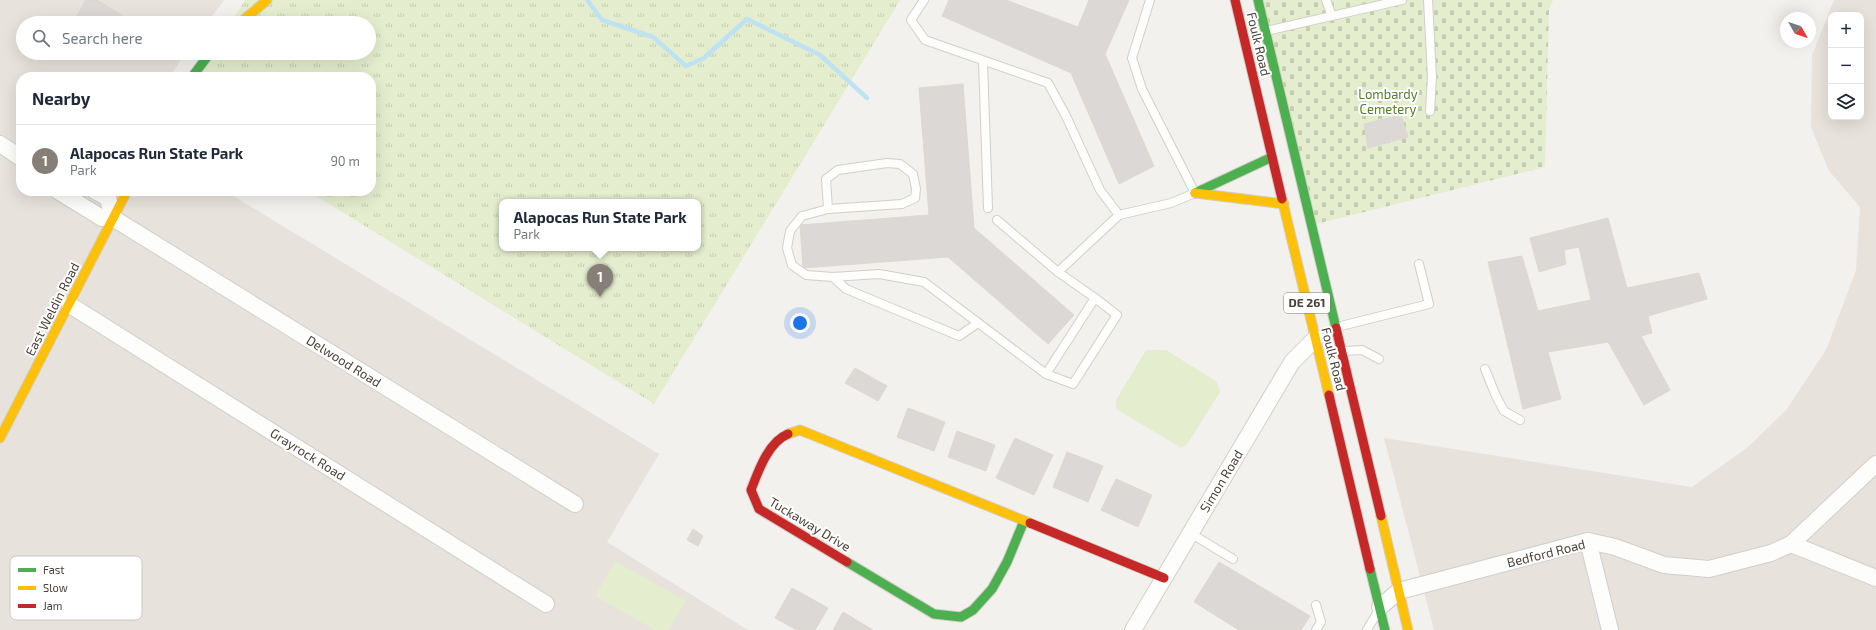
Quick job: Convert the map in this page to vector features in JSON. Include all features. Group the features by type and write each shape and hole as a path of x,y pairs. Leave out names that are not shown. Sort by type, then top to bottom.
{"main road":[{"path":"248,16 267,0"},
{"name":"Foulk Road","path":"1235,0 1385,630"},
{"name":"Foulk Road","path":"1258,0 1408,630"},
{"path":"196,72 205,60"},
{"path":"1195,193 1272,157"},
{"path":"1195,193 1284,204"},
{"name":"East Weldin Road","path":"0,438 70,305 124,196"},
{"name":"Tuckaway Drive","path":"1024,521 993,588 978,607 960,618 934,614 758,509 751,490 761,463 781,437 800,430 1024,521 1164,578"}],"street":[{"path":"1244,37 1266,31"},
{"path":"0,144 16,155"},
{"name":"Delwood Road","path":"66,196 102,218 112,218 575,504"},
{"path":"104,196 108,198 112,218"},
{"name":"Grayrock Road","path":"70,305 546,604"},
{"name":"Simon Road","path":"1133,630 1292,362 1316,338"},
{"name":"Bedford Road","path":"1380,607 1399,591 1588,541 1614,547 1664,565 1709,569 1771,553 1791,544 1876,464"},
{"path":"1588,541 1610,630"},
{"path":"1791,544 1876,578"}],"lane":[{"path":"924,0 911,20 925,40 1048,83 1066,116 1100,190 1118,215"},
{"path":"1058,272 1118,215 1171,203 1195,193 1142,89 1132,58 1150,0"},
{"path":"1326,0 1332,16"},
{"path":"1266,31 1402,0"},
{"path":"1428,0 1432,77 1430,112"},
{"path":"983,61 988,208"},
{"path":"828,209 826,179 838,170 887,164 900,164 913,174 916,189 915,198 902,204 828,209 802,216 790,231 787,248 792,265 806,275 833,277 879,274 924,282 1046,374 1073,384 1117,315 1058,272 997,220"},
{"path":"1336,327 1429,304 1419,264"},
{"path":"833,277 846,289 959,336 978,323"},
{"path":"1046,374 1095,298"},
{"path":"1342,351 1362,350 1379,358"},
{"path":"1486,369 1496,396 1504,411 1520,420"},
{"path":"1190,533 1233,559"},
{"path":"1316,605 1320,622 1316,630"},
{"path":"1367,630 1380,607"}],"shaded area":[{"path":"0,0 224,0 212,16 16,16 16,60 181,60 173,72 16,72 16,196 233,196 659,454 607,542 748,630 0,630"},
{"path":"1834,0 1876,0 1876,630 1434,630 1384,438 1692,487 1748,447 1787,409 1826,350 1856,270 1860,207 1829,171 1811,127 1812,55 1828,15 1828,120 1864,120 1864,12 1829,12"}],"green space":[{"path":"245,0 900,0 654,404 316,196 376,196 376,72 201,72 209,60 376,60 376,16 235,16"},
{"name":"Lombardy Cemetery","path":"1258,0 1553,0 1549,10 1545,167 1312,225"},
{"path":"1146,350 1166,350 1217,382 1220,392 1186,446 1180,447 1116,409 1116,400"},
{"path":"615,561 686,601 669,630 655,630 595,596"}],"building":[{"path":"86,0 97,0 123,16 77,16"},
{"path":"949,0 1006,0 1078,27 1089,0 1129,0 1105,54 1154,166 1119,184 1071,73 942,16"},
{"path":"963,84 974,228 1074,315 1048,344 948,257 803,268 800,225 929,215 919,88"},
{"path":"1401,115 1408,137 1368,148 1364,124"},
{"path":"1608,218 1627,288 1699,273 1707,299 1648,316 1652,333 1641,336 1670,390 1644,405 1608,342 1548,352 1561,399 1523,409 1488,262 1522,256 1538,311 1591,300 1579,247 1564,250 1566,264 1539,272 1530,238"},
{"path":"855,368 887,386 878,401 845,383"},
{"path":"908,408 945,422 934,451 897,437"},
{"path":"957,431 995,445 986,471 948,457"},
{"path":"1015,438 1053,455 1034,495 996,478"},
{"path":"1067,452 1103,466 1088,502 1053,487"},
{"path":"1116,479 1152,495 1138,527 1101,510"},
{"path":"693,529 703,536 698,546 687,540"},
{"path":"1219,562 1310,616 1301,630 1239,630 1194,602"},
{"path":"792,588 828,608 815,630 797,630 775,618"},
{"path":"843,612 873,630 833,630"}],"waterway":[{"path":"587,0 602,20 653,37 686,66 704,58 747,19 820,55 867,98"}],"traffic: fast":[{"path":"1258,0 1336,328"},
{"path":"196,72 205,60"},
{"path":"1195,193 1272,157"},
{"path":"847,562 934,614 961,617 973,610 992,589 1007,562 1024,521"},
{"path":"1370,569 1385,630"}],"traffic: slow":[{"path":"248,16 267,0"},
{"path":"1195,193 1284,204"},
{"path":"0,438 124,196"},
{"path":"1282,199 1329,395"},
{"path":"788,434 800,430 1030,523"},
{"path":"1381,516 1408,630"}],"traffic: jam":[{"path":"1235,0 1282,199"},
{"path":"1336,328 1381,516"},
{"path":"1329,395 1370,569"},
{"path":"788,434 781,438 769,450 751,490 759,509 847,562"},
{"path":"1030,523 1164,578"}],"place":[{"name":"Alapocas Run State Park","path":"600,297"}]}
